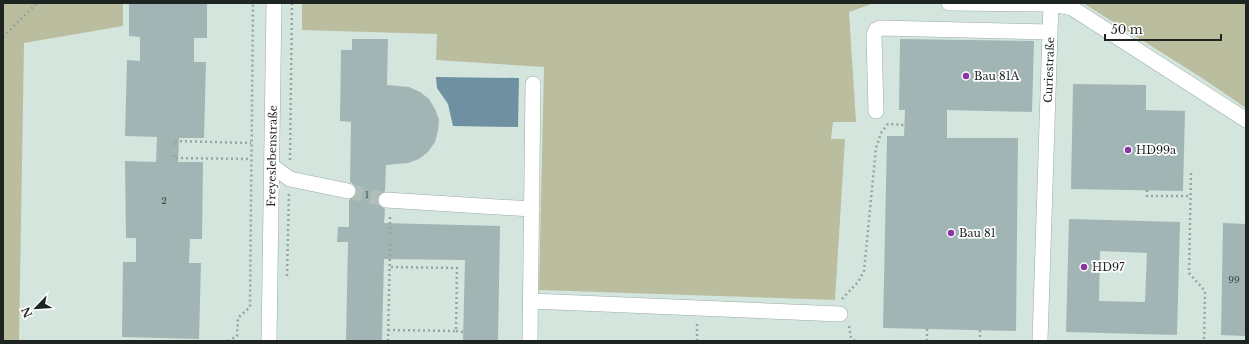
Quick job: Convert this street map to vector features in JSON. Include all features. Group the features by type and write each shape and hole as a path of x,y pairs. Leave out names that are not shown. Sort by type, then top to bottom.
{"street":[{"name":"Freyeslebenstraße","path":"269,341 274,3"},
{"path":"949,3 1051,4 1072,8 1246,120"},
{"path":"1050,32 1051,4"},
{"name":"Curiestraße","path":"876,111 874,35 876,30 880,28 1050,32 1040,341"},
{"path":"530,341 533,84"},
{"path":"272,166 290,179 348,191"},
{"path":"388,200 532,209"},
{"path":"531,302 840,314"}],"path":[{"path":"3,37 37,3"},
{"path":"234,341 237,336 238,318 250,307 253,3"},
{"path":"840,314 840,302 844,295 858,282 864,271 876,148 881,133 888,124 905,125"},
{"path":"174,146 174,141 251,143"},
{"path":"174,155 174,158 251,159"},
{"path":"1191,173 1189,196 1189,273 1205,292 1204,341"},
{"path":"1147,190 1148,196 1189,196"},
{"path":"388,200 390,234"},
{"path":"388,341 390,244"},
{"path":"389,267 457,268 456,332"},
{"path":"697,309 697,341"},
{"path":"927,329 927,341"},
{"path":"388,330 463,332"},
{"path":"980,330 980,341"},
{"path":"228,341 237,336"}],"green space":[{"path":"3,3 123,3 123,26 24,43 19,341 3,341"},
{"path":"302,3 874,3 849,12 856,122 833,122 831,139 845,139 835,300 539,290 544,67 436,60 437,34 302,30"},
{"path":"1083,3 1246,3 1246,108 1202,78"}],"water":[{"path":"436,77 519,78 518,127 453,126 448,104 437,88"}],"building":[{"path":"129,3 207,3 207,38 194,38 194,62 206,62 204,138 179,138 178,162 203,162 202,239 190,239 189,263 201,263 199,339 122,337 123,262 136,262 136,238 126,238 125,161 156,162 157,137 125,136 127,60 140,61 140,37 129,36"},
{"path":"352,39 388,39 387,85 409,87 420,92 429,99 439,120 435,142 428,152 419,159 408,163 386,165 385,191 379,195 377,200 378,204 385,209 384,223 500,226 498,341 463,341 465,260 384,259 382,341 346,341 348,242 337,242 338,227 349,227 349,200 354,197 357,192 354,185 350,182 351,122 340,121 341,50 352,50"},
{"name":"Bau 81","path":"900,39 1034,41 1032,112 947,110 947,138 1018,138 1016,331 883,328 887,136 904,136 905,110 899,110"},
{"name":"HD99a","path":"1073,84 1146,85 1146,110 1185,111 1183,191 1071,189"},
{"name":"HD97","path":"1069,219 1180,222 1177,335 1066,332","holes":["1100,251 1147,253 1145,302 1099,301"]},
{"path":"1223,223 1246,224 1246,336 1221,335"}],"tunnel":[{"path":"348,191 386,200"}],"place":[{"name":"Bau 81A","path":"966,76"},
{"name":"HD99a","path":"1128,150"},
{"name":"Bau 81","path":"951,233"},
{"name":"HD97","path":"1084,267"}]}
